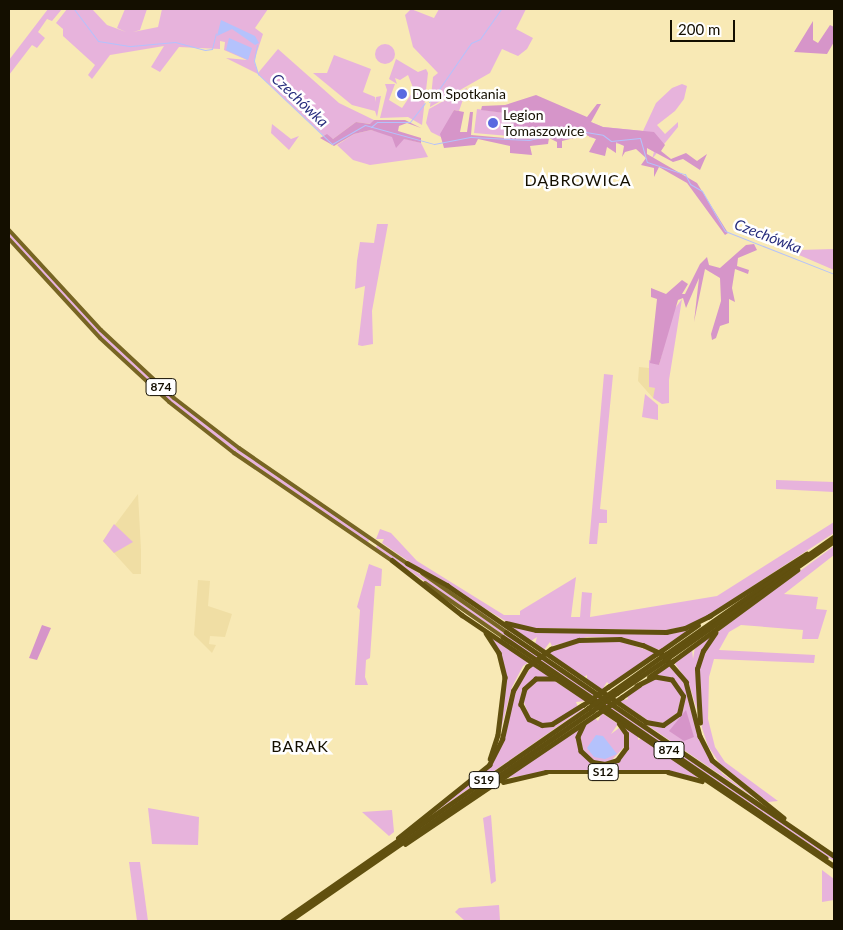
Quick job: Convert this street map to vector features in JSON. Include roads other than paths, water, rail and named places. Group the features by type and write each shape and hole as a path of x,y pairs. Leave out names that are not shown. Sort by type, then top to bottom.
{"highway":[{"name":"S19","path":"667,659 834,537"},
{"name":"S19","path":"383,853 590,709 667,659 834,541"},
{"path":"565,685 547,677 531,682 522,698 526,716 538,724 552,724 608,688 784,566 818,548"},
{"path":"488,790 622,697 667,659 728,622 813,556"},
{"path":"392,560 476,624 718,789"},
{"path":"407,563 491,616 646,722 663,725 679,714 683,696 672,680 655,677 637,686"},
{"path":"491,616 532,630 661,632 685,628 710,616"},
{"path":"728,622 705,646 697,669 701,730 711,759 834,856"},
{"path":"466,786 487,764 496,746 505,681 496,647 476,624"},
{"name":"874","path":"506,632 815,842"},
{"name":"874","path":"503,637 834,864"},
{"name":"S12","path":"289,921 383,853 485,770 497,753 512,694 527,667 551,649 579,640 615,639 638,642 662,654 686,682 700,736 711,759"},
{"path":"590,719 579,734 580,750 590,761 605,764 620,758 627,742 624,730 611,716"},
{"name":"S12","path":"282,921 383,853 426,832 488,790 531,773 642,772 683,774 718,789 834,864"}],"main road":[{"name":"874","path":"9,230 101,330 174,398 238,448 506,632"},
{"name":"874","path":"9,239 106,344 169,402 234,452 503,637"}],"water":[{"path":"221,20 255,36 259,43 255,45 232,29 217,36"},
{"path":"229,38 252,48 248,60 226,50"},
{"path":"596,735 603,736 617,754 605,759 594,757 587,748"}],"waterway":[{"name":"Czechówka","path":"74,9 98,41 131,46 175,42 205,50 212,49 216,33"},
{"path":"435,95 471,43 480,39 501,9"},
{"name":"Czechówka","path":"257,45 254,61 258,74 332,144 365,125 434,144 471,137 529,140 553,134 566,136 573,130 603,135 611,141 640,138 647,162 685,174 690,184 702,191 725,231 834,274"},
{"path":"429,102 434,97"},
{"path":"371,127 377,122 410,122 425,103"}],"place":[{"name":"Dom Spotkania","path":"402,94"},
{"name":"Legion Tomaszowice","path":"493,123"}],"district":[{"name":"DĄBROWICA","path":"578,180"},
{"name":"BARAK","path":"300,746"}]}
